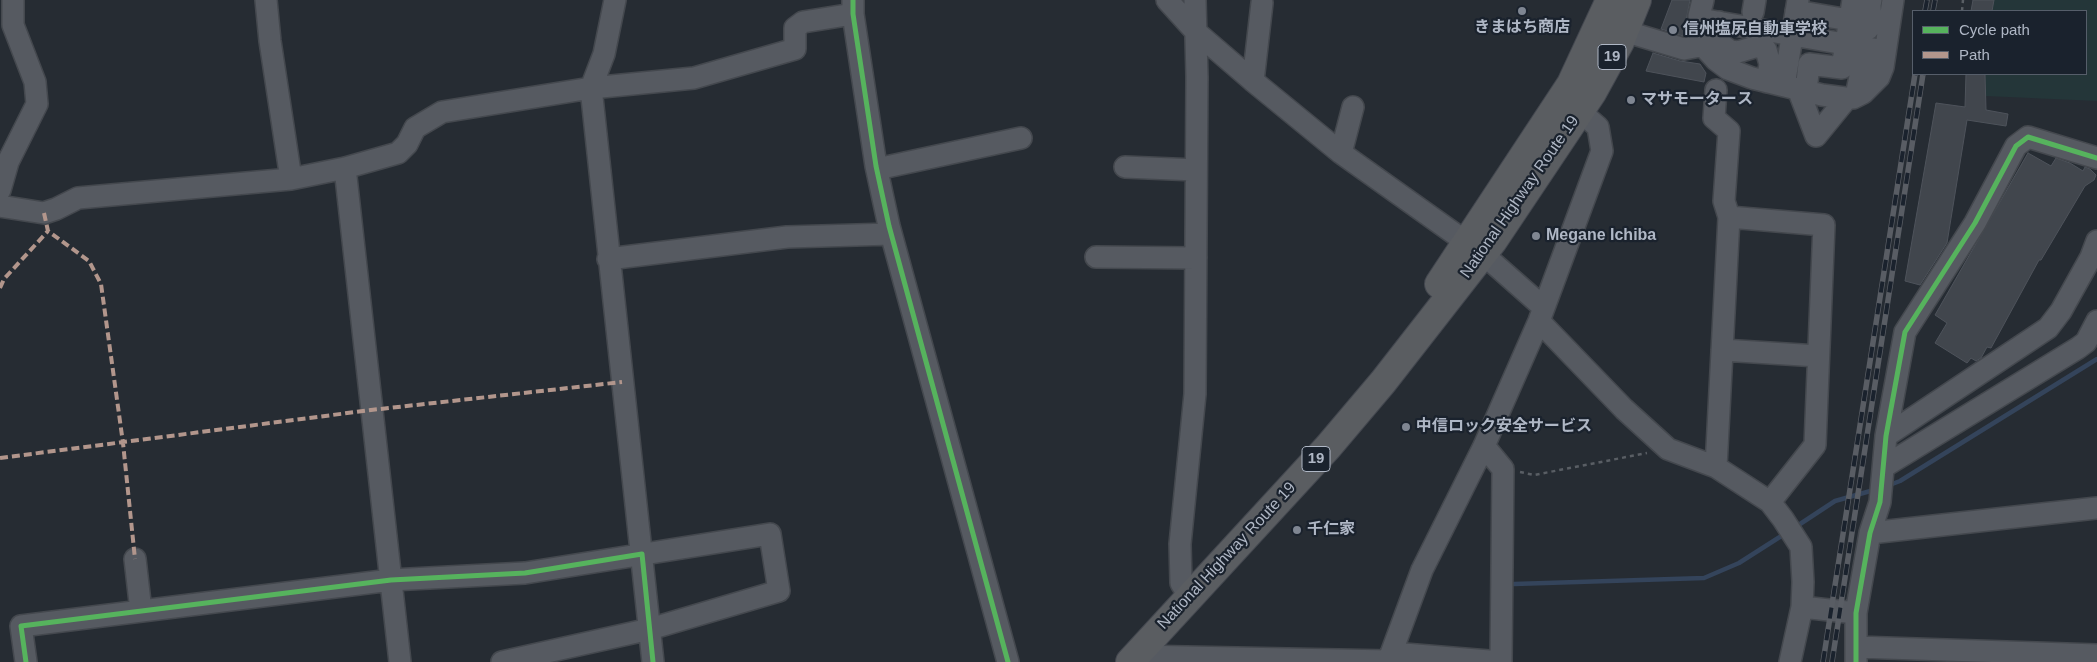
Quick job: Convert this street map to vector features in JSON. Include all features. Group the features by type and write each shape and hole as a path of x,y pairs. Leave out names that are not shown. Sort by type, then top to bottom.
{"highway":[{"name":"National Highway Route 19","path":"1571,104 1572,84 1610,0"},
{"name":"National Highway Route 19","path":"1133,659 1328,446 1383,382 1400,344 1475,248 1571,104 1592,93 1624,31 1637,0"}],"street":[{"path":"0,190 8,162 36,104 35,82 13,25 14,0"},
{"path":"266,0 270,41 291,179"},
{"path":"615,0 604,54 591,88 653,662"},
{"path":"1167,0 1196,32 1341,153 1475,248 1541,314 1624,409 1668,449 1716,467 1770,502 1801,547 1802,607 1790,662"},
{"path":"1189,596 1181,583 1180,544 1195,394 1195,0"},
{"path":"1707,14 1792,35 1858,32 1868,29 1871,24 1871,0"},
{"path":"1788,87 1809,64 1842,68 1858,32 1893,0"},
{"path":"1253,81 1262,3"},
{"path":"1707,14 1722,45 1730,50 1738,52 1758,46 1766,50 1770,64 1788,87 1816,136 1851,97 1871,87 1879,77 1858,32 1826,13 1797,5 1792,35 1788,87"},
{"path":"0,206 44,213 78,198 291,179 345,168 398,153 407,144 414,128 442,112 591,88 694,78 795,50 795,28 803,22 853,7 877,169 891,234 1008,662"},
{"path":"1707,14 1705,44 1716,60 1728,69 1788,87 1851,97"},
{"path":"1624,31 1684,50 1705,44"},
{"path":"1716,90 1714,118 1729,131 1724,201 1729,217 1716,467"},
{"path":"1390,659 1422,570 1484,446 1541,314 1602,151 1598,128 1571,104"},
{"path":"1341,153 1353,107"},
{"path":"2097,158 2028,137 2016,146 1975,223 1904,332 1886,436 1885,466 1880,502 1870,533 1856,613 1856,654 1949,656 2097,655"},
{"path":"877,169 1021,138"},
{"path":"1125,167 1196,170"},
{"path":"345,168 400,662"},
{"path":"1729,217 1824,225 1815,445 1770,502"},
{"path":"608,259 787,237 891,234"},
{"path":"1886,436 2048,328 2061,311 2091,257 2097,242"},
{"path":"1096,257 1196,258"},
{"path":"1885,466 2078,348 2086,342 2097,321"},
{"path":"1722,350 1818,356"},
{"path":"1133,659 1390,659 1501,662 1504,469 1484,446"},
{"path":"1870,533 2097,508"},
{"path":"26,662 21,626 391,580 526,573 770,534 779,591 650,629 502,662"},
{"path":"135,559 141,611"},
{"path":"1802,607 1856,613"}],"path":[{"path":"1504,469 1534,475 1668,449"}],"shaded area":[{"path":"1994,0 2097,0 2097,101 1986,96 1985,75 2087,75 2087,10 1992,10"}],"building":[{"path":"1672,0 1690,0 1683,36 1661,29"},
{"path":"1973,0 1994,0 1992,10 1971,10"},
{"path":"1653,53 1680,61 1700,64 1706,73 1704,82 1646,71"},
{"path":"1966,75 1985,75 1986,110 2008,114 2006,126 1967,120 1947,243 1920,285 1905,281 1936,103 1965,107"},
{"path":"2028,153 2051,166 2056,158 2070,163 2083,171 2085,167 2090,169 2096,175 2094,180 2085,186 2041,260 2039,260 1991,348 1987,347 1981,358 1976,361 1971,358 1967,363 1935,343 1947,323 1935,315"}],"waterway":[{"path":"1887,486 1900,481 2097,359"},
{"path":"1794,528 1835,501 1874,490"},
{"path":"1514,584 1704,578 1739,563 1786,533"}],"railway":[{"path":"1925,10 1927,0"},
{"path":"1933,10 1935,0"},
{"path":"1823,662 1915,75"},
{"path":"1832,662 1923,75"}],"marked path":[{"path":"44,213 48,231 89,261 101,284 123,443 135,559"},
{"path":"0,288 4,279 48,231"},
{"path":"0,458 371,410 622,382"}],"cycle path":[{"path":"853,0 853,14 876,166 889,226 1008,662"},
{"path":"1856,662 1856,613 1870,533 1880,502 1886,436 1905,332 1975,223 2016,146 2028,137 2097,158"},
{"path":"26,662 21,626 391,580 525,573 642,554 653,662"}],"place":[{"name":"きまはち商店","path":"1522,11"},
{"name":"信州塩尻自動車学校","path":"1673,30"},
{"name":"マサモータース","path":"1631,100"},
{"name":"Megane Ichiba","path":"1536,236"},
{"name":"中信ロック安全サービス","path":"1406,427"},
{"name":"千仁家","path":"1297,530"}]}
